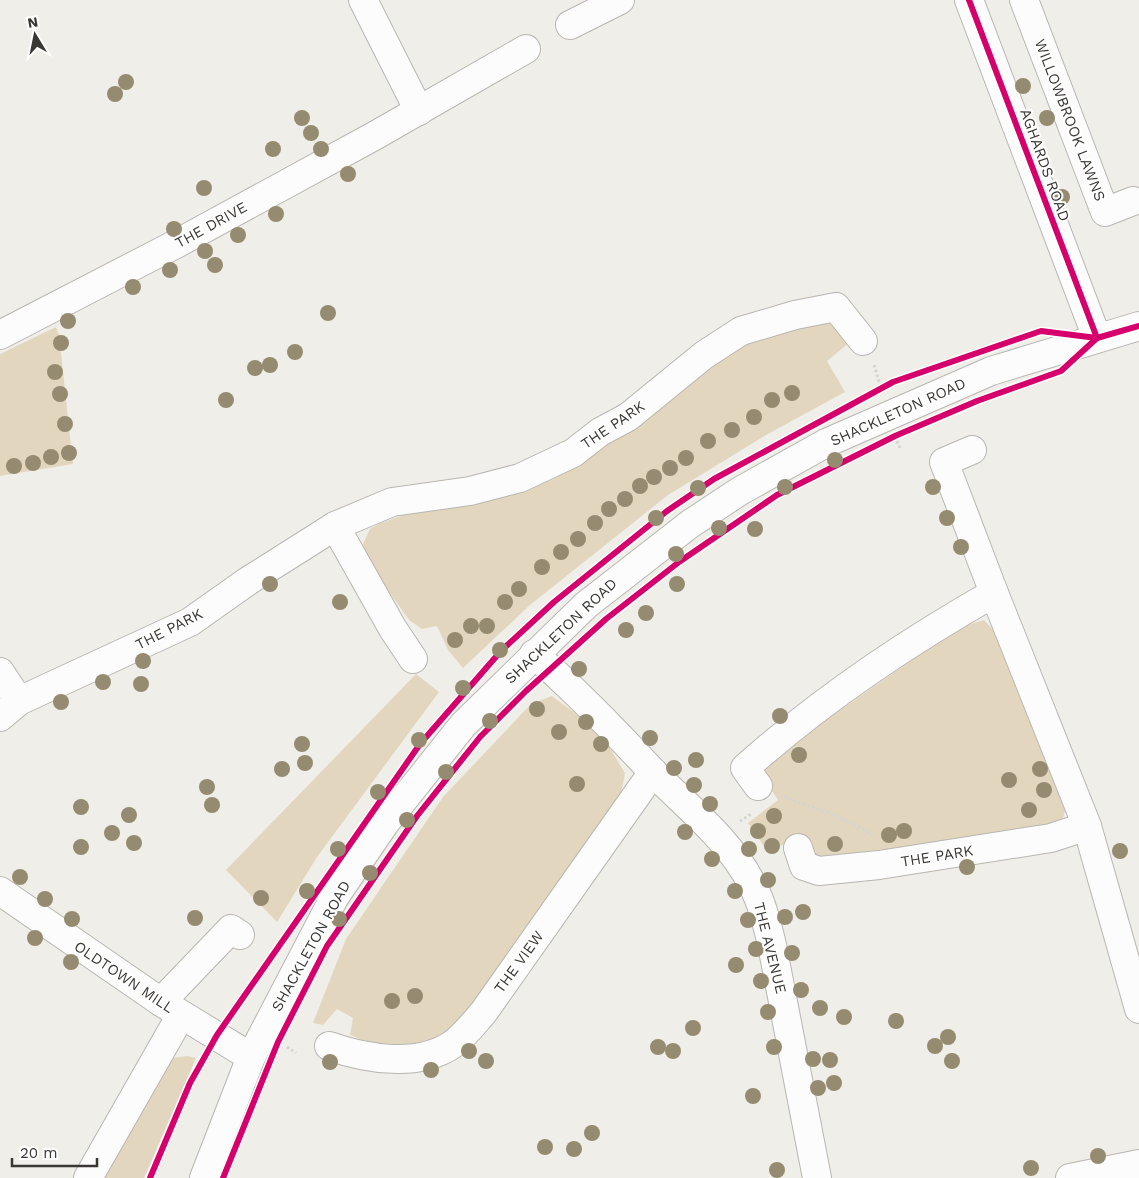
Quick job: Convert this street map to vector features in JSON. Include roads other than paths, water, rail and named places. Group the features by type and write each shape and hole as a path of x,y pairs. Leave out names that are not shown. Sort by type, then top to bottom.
{"street":[{"path":"363,0 419,111"},
{"path":"570,26 620,0"},
{"name":"AGHARDS ROAD","path":"969,0 1097,338"},
{"name":"WILLOWBROOK LAWNS","path":"1024,0 1105,212 1134,201"},
{"name":"THE DRIVE","path":"0,335 165,250 419,111 526,49"},
{"name":"THE PARK","path":"0,672 10,709 190,622 248,581 335,526 392,502 470,491 520,478 572,453 600,432 628,417 704,355 741,331 795,314 836,307 863,340"},
{"name":"SHACKLETON ROAD","path":"204,1178 251,1057 334,898 385,823 463,725 534,654 613,582 690,524 783,465 826,443 991,371 1139,326"},
{"path":"972,450 944,462 1087,826 1139,1009"},
{"path":"335,526 393,629 413,659"},
{"path":"768,791 745,768 788,730 936,626 994,593"},
{"name":"THE AVENUE","path":"534,654 609,723 654,772 694,810 720,839 752,883 764,912 817,1178"},
{"name":"THE VIEW","path":"329,1046 356,1054 401,1059 437,1052 454,1043 483,1013 654,772"},
{"name":"THE PARK","path":"798,848 804,866 819,871 879,865 1051,838 1087,826"},
{"name":"OLDTOWN MILL","path":"0,891 171,1008 251,1057"},
{"path":"88,1178 171,1008 235,932"},
{"path":"1070,1178 1139,1164"}]}
